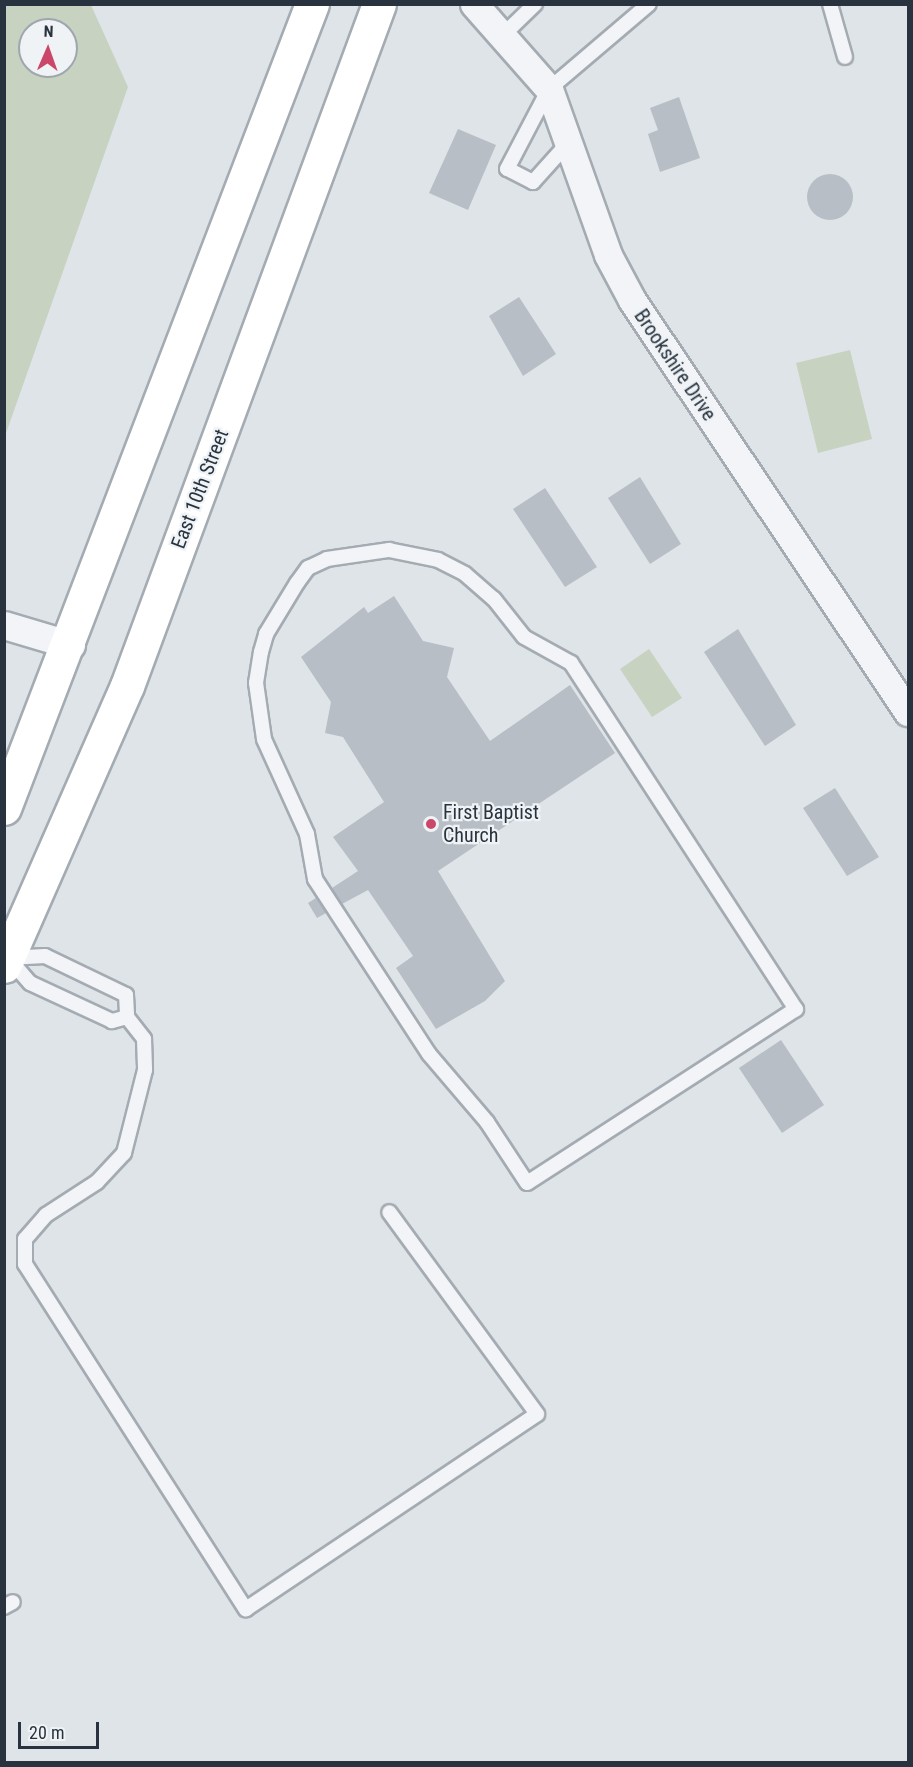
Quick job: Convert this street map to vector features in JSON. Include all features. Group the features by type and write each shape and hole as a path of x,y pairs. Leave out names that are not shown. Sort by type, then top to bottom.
{"main road":[{"path":"4,808 71,645 312,4"},
{"name":"East 10th Street","path":"6,960 127,686 380,4"}],"street":[{"name":"Brookshire Drive","path":"474,4 549,89 570,141 608,255 632,300 909,711"},
{"path":"4,626 71,645"}],"lane":[{"path":"502,36 535,4"},
{"path":"570,141 533,182 507,169 549,89 649,4"},
{"path":"830,4 845,57"},
{"path":"389,550 438,560 483,587 524,637 571,663 690,840 796,1009 527,1183 487,1122 429,1054 315,879 307,834 264,739 256,684 266,634 308,568 327,559 389,550"},
{"path":"6,960 45,956 126,995 127,1017 144,1039 145,1070 124,1153 97,1182 46,1215 25,1239 25,1264 246,1609 537,1414 389,1212"},
{"path":"6,960 30,983 112,1021 127,1017"}],"green space":[{"path":"4,5 91,5 128,87 5,436"},
{"path":"850,350 872,439 818,453 796,363"},
{"path":"649,649 682,698 652,717 620,669"}],"building":[{"path":"679,97 700,158 660,172 648,134 658,130 650,108"},
{"path":"458,129 496,145 468,210 429,193"},
{"path":"830,174 839,175 847,180 852,188 852,206 847,214 839,219 830,220 821,219 813,214 808,206 807,197 808,188 813,180 821,175"},
{"path":"519,297 556,354 523,376 489,316"},
{"path":"640,477 681,544 650,564 608,498"},
{"path":"545,488 597,567 565,587 513,509"},
{"name":"First Baptist Church","path":"394,596 423,641 454,648 447,677 490,741 570,685 615,753 438,871 505,981 485,1001 436,1029 396,968 413,956 368,890 342,904 332,888 358,871 333,837 384,802 343,737 325,733 331,702 301,657 364,607 368,613"},
{"path":"738,629 796,725 765,746 704,652"},
{"path":"835,788 879,857 847,876 803,808"},
{"path":"316,898 326,913 317,918 308,903"},
{"path":"781,1040 824,1105 782,1133 739,1068"}],"place":[{"name":"First Baptist Church","path":"431,824"}]}
